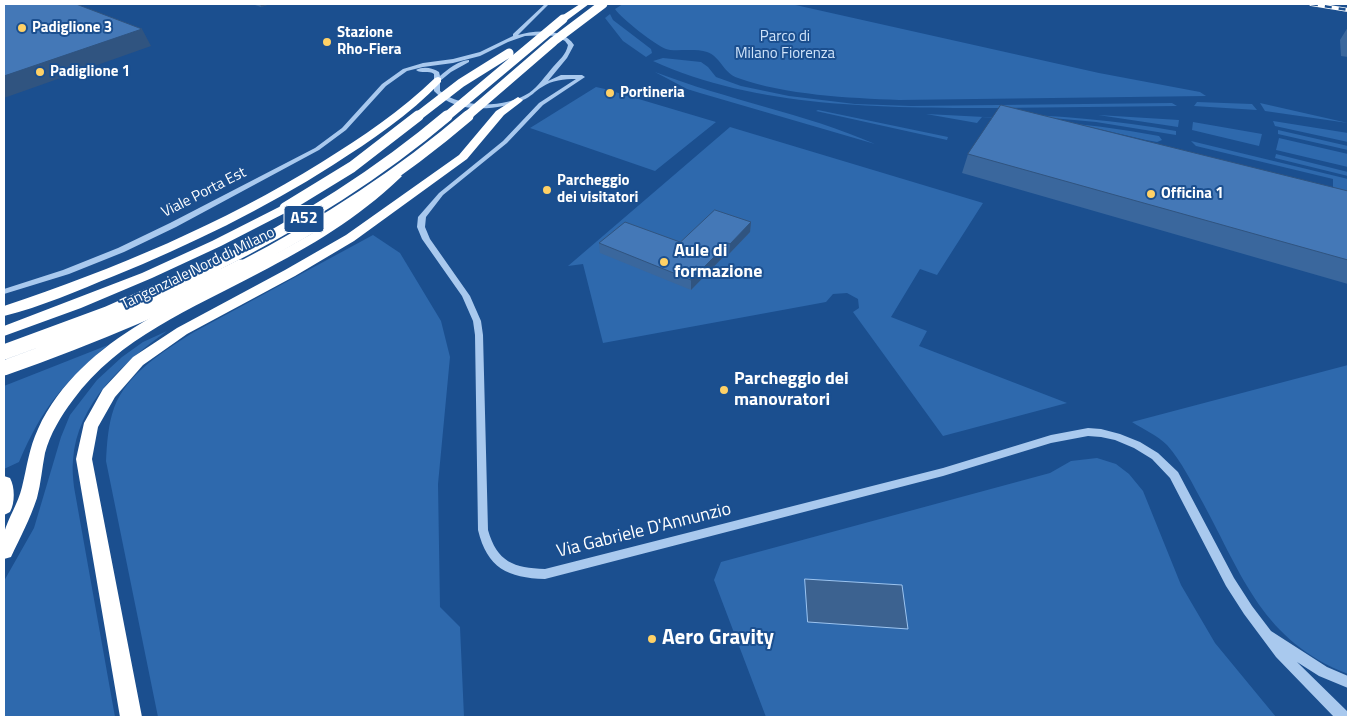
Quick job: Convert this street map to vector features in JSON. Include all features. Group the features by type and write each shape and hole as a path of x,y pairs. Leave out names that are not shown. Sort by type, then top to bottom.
{"highway":[{"name":"Tangenziale Nord di Milano","path":"4,352 117,310 198,275 305,218 401,154 528,46 585,4"},
{"name":"Tangenziale Nord di Milano","path":"4,368 129,321 240,269 328,219 414,160 541,51 603,4"},
{"path":"4,331 96,298 239,234 352,167 468,77 505,56 524,41 564,19"},
{"path":"4,311 85,283 154,255 231,220 294,185 385,125 421,98 438,80"},
{"path":"131,717 84,459 90,428 109,393 138,361 182,331 290,274 350,238 463,157 500,113 518,100"},
{"path":"4,551 24,508 39,447 57,411 78,383 110,352 154,323 322,232 366,203 414,160"},
{"path":"4,483 4,507"}],"street":[{"path":"547,4 522,29 511,37 449,71 438,80 437,88 439,94 444,98 459,103 491,105 518,100 556,78 582,77"},
{"path":"532,17 531,29 538,33"},
{"path":"511,37 538,33 558,36 571,42 570,49 562,61 535,90"},
{"name":"Viale Porta Est","path":"4,292 66,272 121,250 173,226 317,149 344,130 380,88 416,66 453,61 482,53"},
{"path":"562,61 560,65 562,70 582,77"},
{"name":"Viale Porta Est","path":"392,79 416,70 428,69 437,72 438,80"},
{"name":"Via Gabriele D'Annunzio","path":"582,77 541,104 505,142 441,194 422,217 421,227 426,239 466,296 477,321 479,335 483,530 485,541 495,558 514,571 523,574 545,574 942,472 1051,439 1088,432 1101,433 1137,445 1155,456 1174,475 1230,582 1291,666 1343,717"},
{"name":"Via Gabriele D'Annunzio","path":"1265,632 1323,672 1348,682"}],"green space":[{"name":"Parco di Milano Fiorenza","path":"623,4 791,4 1099,73 1200,92 1206,96 899,100 838,97 796,92 756,84 733,76 716,57 707,52 669,50 661,47 618,13 615,9"},
{"path":"610,14 613,20 651,49 652,53 646,57 623,41 605,18"},
{"path":"663,58 701,62 716,77 741,86 789,96 855,104 911,106 1172,103 1177,106 954,108 866,106 821,102 777,97 692,77 653,61"},
{"path":"655,72 710,91 821,124 875,144 687,89"},
{"path":"596,87 716,122 655,171 530,128"},
{"path":"1197,102 1252,104 1257,110 1194,106"},
{"path":"1260,103 1348,123 1265,111"},
{"path":"816,111 948,137 947,140"},
{"path":"997,113 1109,121 1176,131 1176,135 1096,122"},
{"path":"926,114 984,117 1014,119 1081,125 982,117 977,123"},
{"path":"1098,115 1179,120 1178,127"},
{"path":"1273,121 1348,133 1348,142 1275,126"},
{"path":"1193,122 1262,134 1259,146 1192,130"},
{"path":"1082,125 1159,136 1162,140 1157,142 1146,140"},
{"path":"730,127 983,203 937,275 920,269 891,317 927,331 919,346 1067,403 943,436 853,312 859,308 858,299 847,293 833,294 826,302 603,343 583,264 568,266"},
{"path":"1278,130 1348,146 1348,150 1278,134"},
{"path":"1279,138 1348,154 1348,167 1276,150"},
{"path":"1191,141 1348,179 1348,197 1333,194 1333,179 1196,146"},
{"path":"1276,154 1348,172 1348,176 1275,158"},
{"path":"373,235 400,253 441,321 450,357 438,484 440,607 460,627 464,717 158,717 106,461 109,427 114,408 128,384 159,355 194,332"},
{"path":"167,331 119,370 93,402 83,420 76,439 73,460 74,487 115,717 4,717 4,581 34,528 61,437 70,415 97,380 122,357 143,342"},
{"path":"108,345 78,372 55,397 36,426 19,462 4,469 4,386"},
{"path":"1348,365 1348,674 1319,660 1295,644 1275,625 1244,581 1177,458 1167,445 1132,422"},
{"path":"1097,458 1116,464 1129,474 1143,491 1181,585 1215,643 1276,717 766,717 714,580 721,562 1050,473 1071,461"}],"shaded area":[{"path":"805,579 902,585 908,629 808,622"}],"building":[{"path":"4,4 76,4 142,29 4,76"},
{"name":"Officina 1","path":"1001,105 1348,191 1348,260 968,154"},
{"path":"715,210 751,222 691,280 599,243 625,222 680,242"}],"railway":[{"path":"1311,4 1348,10"}],"place":[{"name":"Padiglione 3","path":"22,28"},
{"name":"Stazione Rho-Fiera","path":"327,42"},
{"name":"Padiglione 1","path":"40,72"},
{"name":"Portineria","path":"610,93"},
{"name":"Parcheggio dei visitatori","path":"547,190"},
{"name":"Officina 1","path":"1151,194"},
{"name":"Aule di formazione","path":"664,262"},
{"name":"Parcheggio dei manovratori","path":"724,390"},
{"name":"Aero Gravity","path":"652,639"}]}
